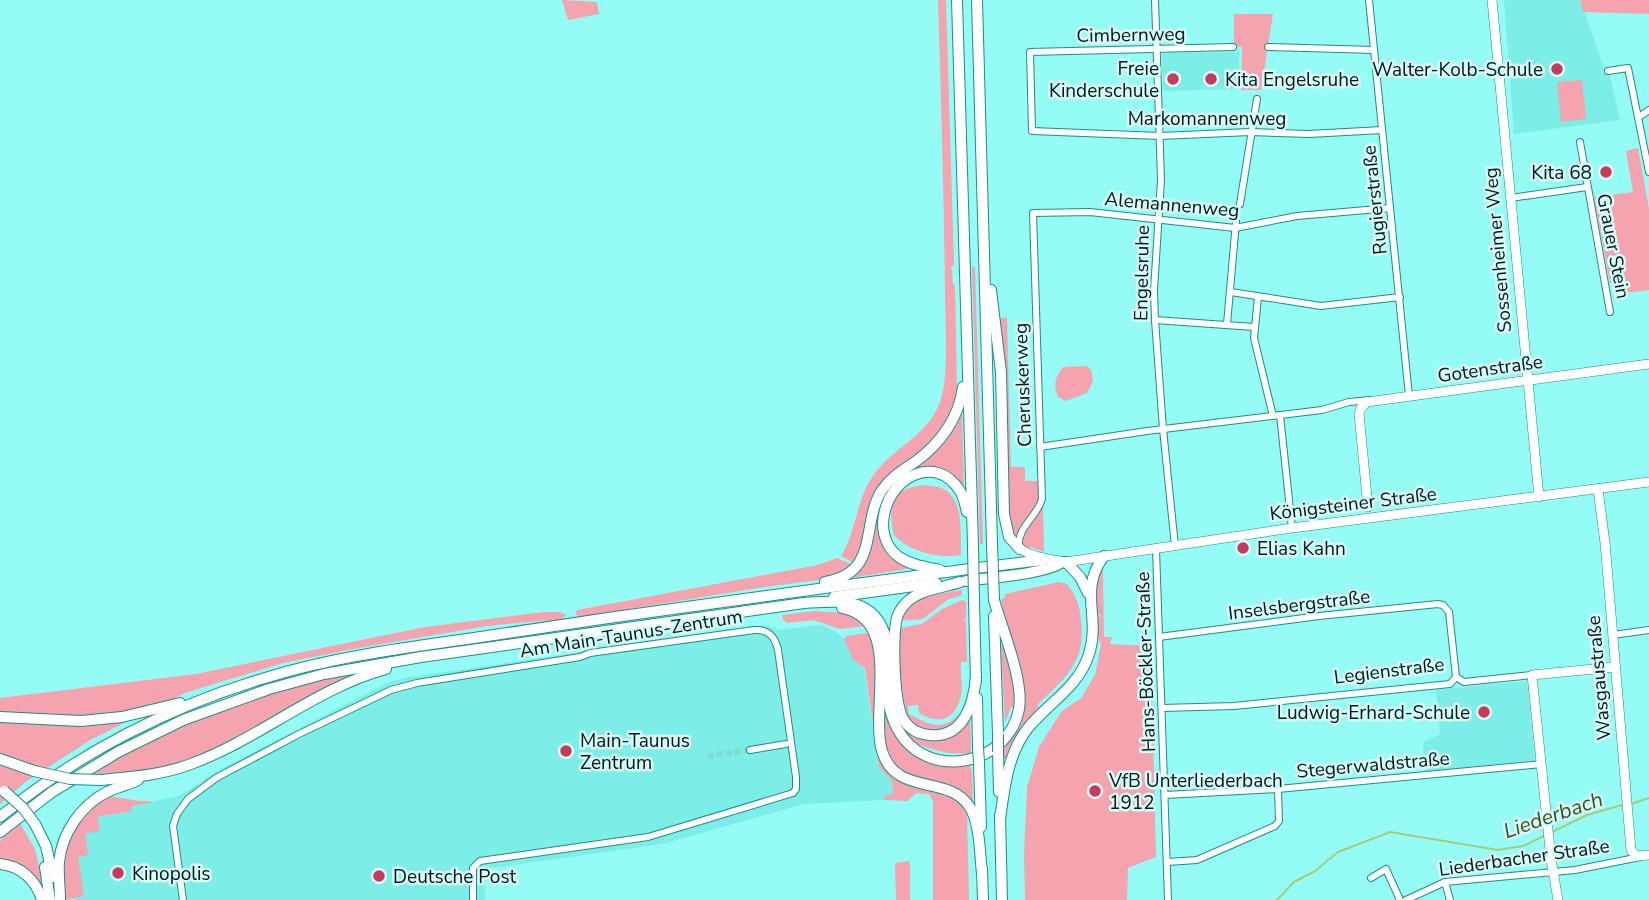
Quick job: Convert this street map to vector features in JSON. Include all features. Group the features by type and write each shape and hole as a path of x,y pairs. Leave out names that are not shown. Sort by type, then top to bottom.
{"highway":[{"path":"957,0 983,900"},
{"path":"977,0 1002,900"},
{"path":"984,245 1001,372 1004,514 1009,537 1020,550"},
{"path":"800,590 841,578 859,565 866,550 873,508 882,490 896,475 934,446 955,415 962,394 967,353"},
{"path":"946,572 910,563 895,554 885,539 883,518 888,499 898,485 914,474 924,473 936,474 948,480 960,491 963,498 972,545"},
{"path":"1000,820 1009,769 1020,740 1037,717 1074,682 1086,662 1093,636 1091,578 1095,567 1104,556"},
{"path":"0,717 81,721 122,718 359,655 800,590 1043,560"},
{"path":"0,832 85,771 153,733 234,700 291,682 421,656 960,582 1041,570 1064,562 1080,577 1092,606"},
{"path":"960,582 913,597 899,612 895,628 896,688 897,705 902,717 908,726 925,735 938,736 951,732 968,714 976,676"},
{"path":"804,603 853,603 874,614 886,638 888,693 896,727 916,750 930,758 952,762 971,760 993,750 1005,737 1017,716 1019,686 994,600"},
{"path":"767,610 835,607 858,613 870,624 877,636 879,653 880,730 883,752 893,769 901,776 915,783 953,793 968,805 975,820 982,874"},
{"path":"60,900 59,859 65,838 83,811 105,793 147,776 204,759 348,682 421,656"},
{"path":"0,817 44,784 112,742 178,709 230,689"},
{"path":"0,759 34,771 70,779 101,780 147,776"},
{"path":"1,792 23,808 46,846 60,900"},
{"path":"33,826 43,859 50,900"},
{"path":"0,864 12,867 30,878 42,900"}],"street":[{"name":"Engelsruhe","path":"1154,0 1161,180 1154,290 1155,320 1175,546"},
{"name":"Rugierstraße","path":"1369,0 1409,397"},
{"name":"Sossenheimer Weg","path":"1492,0 1539,497"},
{"name":"Cimbernweg","path":"1032,131 1030,52 1233,47"},
{"path":"1268,47 1374,50"},
{"path":"1608,71 1628,68 1649,172"},
{"path":"1240,204 1257,99"},
{"path":"1639,117 1649,110"},
{"name":"Markomannenweg","path":"1032,131 1160,136 1382,130"},
{"name":"Grauer Stein","path":"1580,142 1610,312"},
{"name":"Grauer Stein","path":"1511,198 1587,187"},
{"name":"Alemannenweg","path":"1033,213 1090,212 1236,225 1297,216 1390,208"},
{"name":"Cheruskerweg","path":"1020,550 1020,534 1041,502 1033,213"},
{"path":"1227,324 1236,225"},
{"path":"1231,292 1321,306 1399,297"},
{"path":"1258,297 1254,338 1277,416 1292,528"},
{"path":"1155,320 1254,327"},
{"name":"Gotenstraße","path":"1336,407 1349,402 1409,397 1649,364"},
{"path":"1377,517 1368,508 1359,414 1367,402 1378,400"},
{"name":"Gotenstraße","path":"1040,447 1336,407 1349,407 1359,414"},
{"name":"Königsteiner Straße","path":"1020,550 1043,560 1064,562 1292,528 1649,482"},
{"name":"Wasgaustraße","path":"1598,489 1631,850 1636,856 1646,856"},
{"path":"1359,519 1368,508"},
{"name":"Hans-Böckler-Straße","path":"1156,549 1168,900"},
{"name":"Inselsbergstraße","path":"1159,637 1319,616 1443,605 1449,612 1456,677"},
{"name":"Am Main-Taunus-Zentrum","path":"183,900 173,825 183,806 198,790 231,769 299,734 407,685 580,657 590,653 754,630 763,630 770,634 778,650 796,777 796,789 793,793 648,837 480,861 472,872 472,900"},
{"path":"1613,635 1649,630"},
{"name":"Legienstraße","path":"1162,708 1234,706 1450,684 1456,677 1464,682 1615,667"},
{"path":"1532,676 1558,900"},
{"path":"750,750 786,744"},
{"name":"Stegerwaldstraße","path":"1165,795 1278,789 1542,764"},
{"path":"1167,862 1197,860 1275,826 1279,821 1278,789"},
{"name":"Liederbacher Straße","path":"1406,900 1445,881 1554,872 1646,856"},
{"path":"1371,878 1386,869 1400,900"},
{"path":"1445,881 1450,900"}],"shaded area":[{"path":"562,0 597,2 599,14 568,20"},
{"path":"938,0 946,0 954,265 950,268 955,285 956,401 947,422 929,445 891,473 871,501 860,552 854,563 841,556 869,482 883,463 929,422 941,399 943,388 946,332"},
{"name":"Walter-Kolb-Schule","path":"1504,0 1580,0 1605,71 1609,72 1620,120 1514,134"},
{"path":"1580,0 1649,0 1649,14 1583,12"},
{"path":"1234,14 1273,14 1261,90 1241,90 1242,47 1234,46"},
{"name":"Kita Engelsruhe","path":"1239,52 1240,89 1163,91 1162,53"},
{"path":"1582,80 1586,119 1561,122 1557,82"},
{"path":"1638,148 1649,209 1649,290 1625,293 1624,284 1610,283 1594,197 1633,192 1626,151"},
{"path":"972,267 975,267 983,544 980,544"},
{"path":"999,314 1000,319 1007,317 1011,467 1025,467 1025,481 1038,481 1038,504 1018,532 1016,541 1007,519"},
{"path":"1086,366 1091,370 1093,381 1087,393 1066,401 1058,397 1056,381 1063,367"},
{"path":"962,410 964,490 946,474 904,475 887,493 879,533 912,568 851,578 866,562 870,553 877,510 889,486"},
{"path":"924,485 941,488 954,499 960,517 961,555 925,553 908,546 894,535 891,515 894,500 905,490"},
{"path":"1043,505 1044,552 1031,547 1023,548 1022,537"},
{"path":"837,558 853,565 826,579 580,617 575,614 577,610 818,565"},
{"path":"1103,568 1104,637 1112,637 1110,644 1151,646 1156,857 1128,868 1127,900 1025,900 1027,787 1039,747 1061,712 1081,698 1095,675 1101,644 1098,638 1098,617 1101,616 1098,614 1093,580"},
{"path":"1059,582 1070,588 1080,610 1082,635 1077,658 1065,677 1037,705 1039,707 1021,727 1007,759 1004,759 1004,745 1019,721 1001,599 1004,599 1005,594"},
{"path":"962,590 962,595 947,600 923,619 899,621 907,606 925,596"},
{"path":"962,600 966,602 966,619 963,621 966,621 967,662 961,662 962,692 955,711 945,718 933,719 919,713 918,705 908,706 909,714 933,725 950,722 963,711 966,703 967,708 951,729 935,732 919,729 909,720 902,708 898,692 899,628 922,624 942,609"},
{"path":"814,611 848,613 867,626 840,629 813,620 787,623 782,615"},
{"path":"544,612 567,615 561,619 487,626 283,663 185,693 92,739 27,781 0,804 0,698 196,674 425,627"},
{"name":"Main-Taunus Zentrum","path":"765,625 778,630 821,625 844,639 853,660 864,668 879,767 892,781 893,794 884,795 885,800 804,804 663,844 484,869 485,900 74,900 83,896 78,856 85,834 97,817 131,811 131,806 179,796 217,771 387,683 404,678"},
{"path":"887,629 892,629 894,697 905,726 917,735 940,739 955,732 970,716 971,753 958,754 923,746 909,738 900,726 894,712"},
{"path":"881,631 906,746 969,764 972,772 973,805 912,778 895,765 889,755 881,702"},
{"path":"872,632 875,642 882,760 931,789 958,799 967,811 969,900 933,900 933,802 929,794 916,793 908,801 885,800 884,795 893,794 892,781 879,767 865,668 853,660 844,639 846,636"},
{"path":"1002,645 1015,679 1016,708 1011,707 1005,723 1001,648"},
{"path":"393,664 190,759 160,769 90,774 171,730 242,701 306,683"},
{"name":"Ludwig-Erhard-Schule","path":"1527,681 1535,760 1425,772 1423,742 1440,734 1436,690"},
{"path":"108,796 151,801 131,806 131,811 97,817 100,831 85,834 88,855 78,857 84,896 66,900 63,869 69,840 84,816"},
{"path":"20,823 35,849 47,900 39,886 0,862 0,840"},
{"path":"910,861 910,900 896,900 895,863"}],"waterway":[{"name":"Liederbach","path":"1631,804 1649,798"},
{"name":"Liederbach","path":"1552,832 1587,815 1622,805"},
{"name":"Liederbach","path":"1277,900 1294,882 1315,871 1338,852 1390,832 1498,850 1523,846 1544,836"}],"tunnel":[{"path":"708,756 750,750"}],"place":[{"name":"Walter-Kolb-Schule","path":"1557,69"},
{"name":"Freie Kinderschule","path":"1173,79"},
{"name":"Kita Engelsruhe","path":"1211,79"},
{"name":"Kita 68","path":"1606,172"},
{"name":"Elias Kahn","path":"1243,548"},
{"name":"Ludwig-Erhard-Schule","path":"1484,712"},
{"name":"Main-Taunus Zentrum","path":"566,751"},
{"name":"VfB Unterliederbach 1912","path":"1095,791"},
{"name":"Kinopolis","path":"118,873"},
{"name":"Deutsche Post","path":"379,876"}]}
